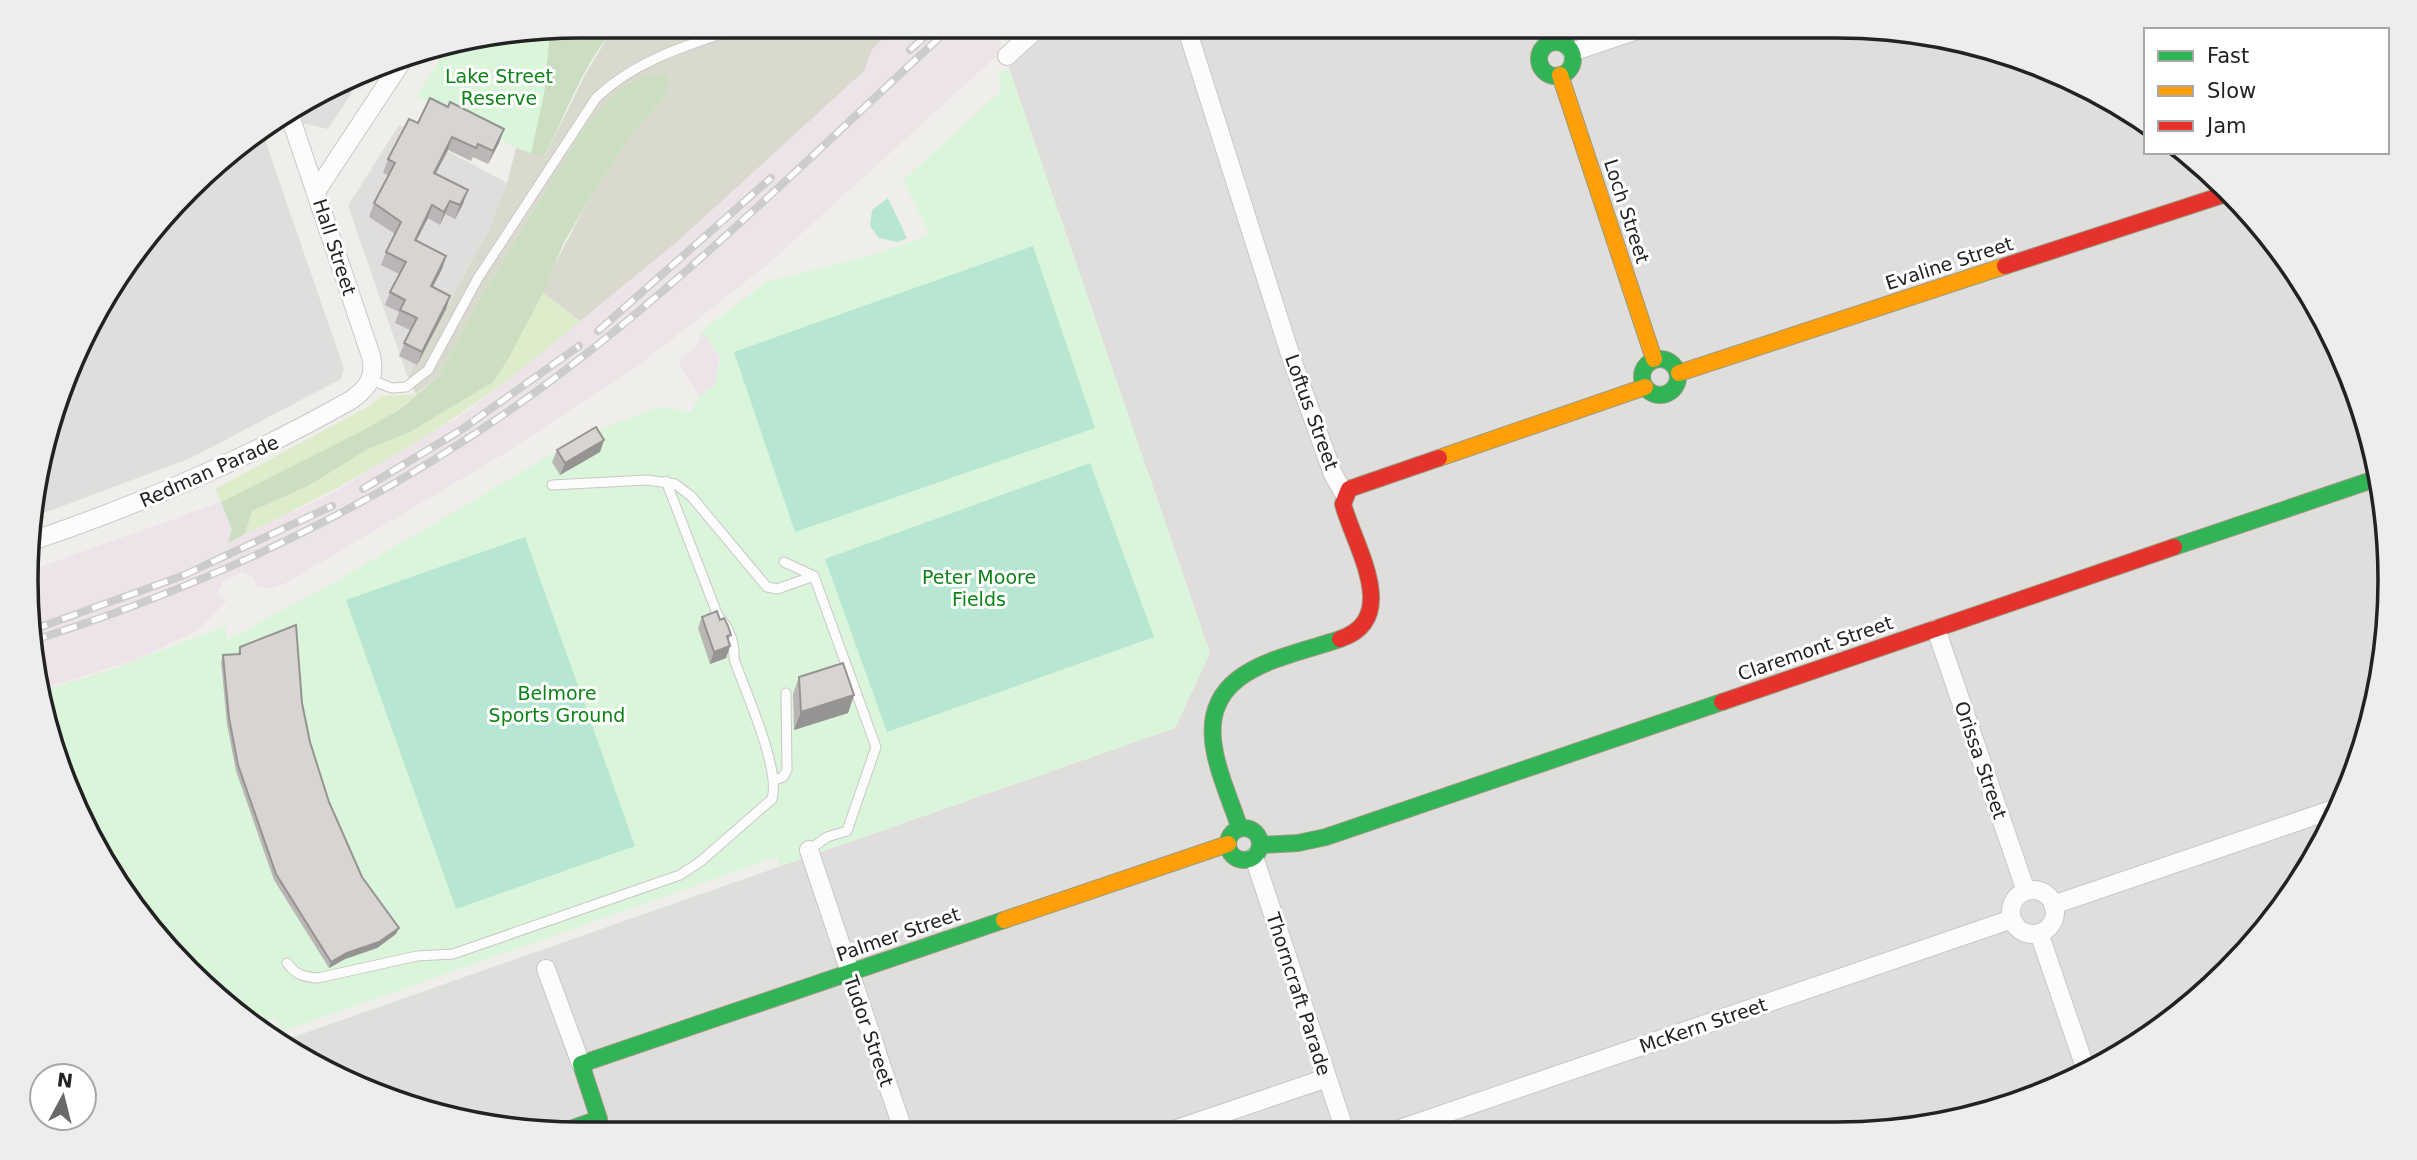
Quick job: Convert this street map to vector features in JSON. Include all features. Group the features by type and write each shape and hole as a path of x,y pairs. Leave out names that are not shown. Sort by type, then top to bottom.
{"street":[{"path":"1007,56 1027,38"},
{"name":"Loftus Street","path":"1190,38 1291,357 1333,474 1345,495 1345,516 1371,592 1373,607 1368,622 1344,638 1245,670 1228,687 1215,711 1213,740 1240,829"},
{"path":"1546,38 1548,44"},
{"path":"1572,52 1613,38"},
{"path":"1559,42 1572,52 1571,66 1560,75 1550,74 1542,67 1541,52 1548,44 1559,42"},
{"path":"317,190 395,71"},
{"name":"Loch Street","path":"1560,75 1654,359"},
{"name":"Hall Street","path":"292,122 371,356 371,380"},
{"name":"Evaline Street","path":"1679,373 2219,196"},
{"path":"1654,359 1667,359 1679,373 1677,386 1667,394 1655,395 1645,387 1643,371 1654,359"},
{"name":"Redman Parade","path":"41,538 189,484 236,462 351,400 365,390 371,380"},
{"path":"1345,495 1355,485 1645,387"},
{"name":"Claremont Street","path":"1257,851 1326,837 2369,482"},
{"name":"Orissa Street","path":"1936,629 2026,891"},
{"path":"2053,905 2326,812"},
{"path":"1240,829 1254,832 1257,851 1244,860 1235,857 1228,844 1230,836 1240,829"},
{"name":"Palmer Street","path":"581,1064 1228,844"},
{"name":"Tudor Street","path":"809,850 900,1122"},
{"name":"Thorncraft Parade","path":"1257,851 1342,1122"},
{"path":"2026,891 2039,891 2053,905 2050,925 2039,933 2020,930 2012,919 2012,905 2026,891"},
{"name":"McKern Street","path":"1420,1122 2012,919"},
{"path":"2039,933 2083,1062"},
{"path":"546,969 600,1122"},
{"path":"1197,1122 1327,1077"}],"lane":[{"path":"371,380 392,388 406,387 428,370 478,278 596,98 631,70 711,38"},
{"path":"552,485 666,481 691,495 768,587 777,589 814,576"},
{"path":"287,963 293,971 305,977 318,978 417,956 453,954 680,875 755,816 772,799 775,780 772,766 734,659 735,649 726,624 718,616 666,481"},
{"path":"784,562 814,576 876,747 847,831 827,837 809,850"},
{"path":"775,780 783,777 788,770 786,693"}],"shaded area":[{"path":"607,38 883,38 872,50 864,71 678,241 580,321 543,293 547,279 587,203 632,134 666,97 585,126 476,305 439,376 416,394 408,378 489,230 507,183 516,148 545,156 585,75"},
{"path":"883,38 1000,38 1001,52 767,265 644,361 502,455 284,584 273,588 257,587 253,577 241,572 222,582 217,595 227,600 197,631 134,660 49,687 43,651 39,567 221,502 232,530 229,542 332,493 468,411 678,241 864,71 872,50"},
{"path":"1042,38 1837,38 1908,43 1977,57 2044,80 2108,111 2144,134 2144,154 2172,154 2194,173 2220,197 2267,250 2306,309 2323,341 2350,406 2360,440 2374,509 2377,545 2379,580 2374,651 2350,754 2323,819 2306,851 2267,910 2220,963 2167,1010 2138,1030 2076,1066 2011,1093 1908,1117 1837,1122 580,1122 509,1117 440,1103 406,1093 341,1066 291,1038 1175,728 1210,653 1009,68"},
{"path":"355,88 328,129 293,121"},
{"path":"399,125 507,183 489,230 454,299 408,378 348,206"},
{"path":"265,140 344,369 341,379 191,458 43,514 49,474 67,406 94,341 111,309 150,250 173,223 223,173"},
{"path":"702,331 720,357 715,386 699,396 680,366 681,357 695,348"}],"green space":[{"path":"607,38 576,88 544,157 531,153 544,93 549,40"},
{"name":"Lake Street Reserve","path":"549,40 544,93 531,153 516,148 417,96 442,57 509,43"},
{"path":"1009,68 1210,653 1175,728 780,866 777,857 282,1032 276,1017 269,1020 271,1024 250,1010 197,963 173,937 150,910 111,851 94,819 67,754 50,689 116,668 225,626 227,640 333,583 583,436 659,407 691,412 699,396 715,385 720,357 702,331 766,282 865,257 930,235 903,180 1001,91 998,76"},
{"path":"667,73 666,97 632,134 587,203 563,244 543,293 493,382 410,432 368,449 308,486 252,511 245,534 228,543 232,530 221,502 364,430 400,409 439,376 476,305 585,126 620,88 644,76"},
{"path":"888,198 907,238 898,242 879,238 870,226 872,210"},
{"path":"1033,246 1095,428 795,532 734,352"},
{"path":"543,293 580,321 501,385 420,440 336,488 245,534 252,511 308,486 368,449 410,432 493,382"},
{"path":"416,394 374,426 349,440 221,502 215,489 371,405 381,396"},
{"name":"Peter Moore Fields","path":"1090,463 1154,637 887,732 825,559"},
{"name":"Belmore Sports Ground","path":"525,537 635,846 456,909 346,600"}],"building":[{"path":"430,98 448,107 450,102 504,129 493,151 478,144 476,148 452,137 434,173 468,190 460,205 450,201 444,212 432,205 415,240 446,256 431,286 450,296 422,352 404,343 417,318 400,310 405,300 390,292 406,262 386,252 401,222 374,203 395,163 388,159 409,119 418,123"},
{"path":"596,427 604,440 565,463 557,450"},
{"path":"717,611 720,620 724,618 731,635 727,636 730,646 714,652 702,617"},
{"path":"296,625 302,703 310,742 329,802 362,877 399,928 379,942 347,953 331,962 276,874 238,765 229,718 223,655 240,654 240,647"},
{"path":"843,663 854,695 801,712 799,677"}],"railway":[{"path":"910,50 924,38"},
{"path":"42,637 101,618 239,563 370,497 496,420 608,336 709,251 939,38"},
{"path":"598,331 771,178"},
{"path":"363,489 461,430 579,346"},
{"path":"41,627 182,576 332,506"}],"traffic: fast":[{"path":"1556,42 1568,47 1573,59 1568,71 1556,76 1544,71 1539,59 1544,47 1556,42"},
{"path":"1660,359 1673,364 1678,377 1673,390 1660,395 1647,390 1642,377 1647,364 1660,359"},
{"path":"2174,547 2369,481"},
{"path":"1240,829 1215,753 1213,725 1219,702 1231,685 1270,661 1340,639"},
{"path":"1260,845 1298,843 1326,837 1722,702"},
{"path":"1244,828 1255,833 1260,844 1255,855 1244,860 1233,855 1228,844 1233,833 1244,828"},
{"path":"590,1122 599,1119 581,1064 1004,920"}],"traffic: slow":[{"path":"1560,75 1654,359"},
{"path":"1679,373 2005,266"},
{"path":"1439,458 1645,387"},
{"path":"1004,920 1228,844"}],"traffic: jam":[{"path":"2005,266 2219,196"},
{"path":"1340,639 1358,629 1368,615 1371,598 1369,579 1343,504 1349,489 1439,458"},
{"path":"1722,702 2174,547"}]}
